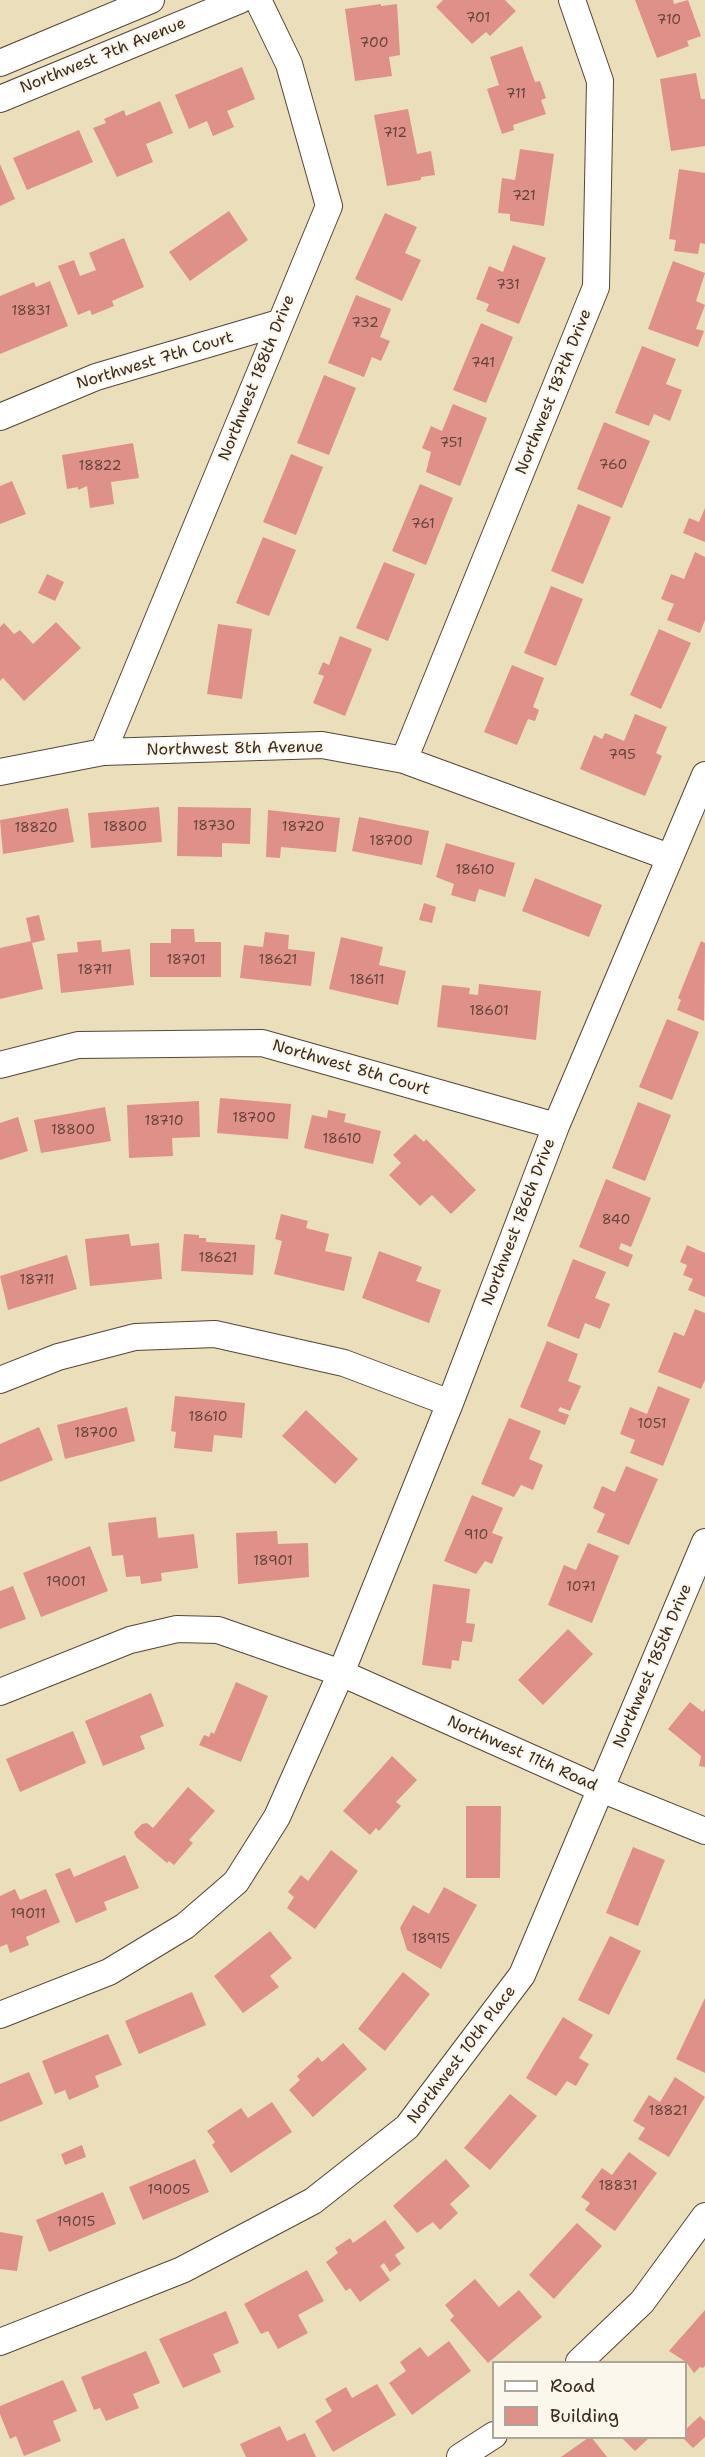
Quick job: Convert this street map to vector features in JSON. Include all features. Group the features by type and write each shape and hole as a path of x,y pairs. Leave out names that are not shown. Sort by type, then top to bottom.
{"street":[{"name":"Northwest 7th Avenue","path":"0,63 151,0"},
{"name":"Northwest 7th Avenue","path":"0,99 240,0"},
{"name":"Northwest 188th Drive","path":"103,753 329,206 289,64 258,0"},
{"name":"Northwest 187th Drive","path":"404,760 596,287 600,81 571,2"},
{"name":"Northwest 7th Court","path":"0,417 96,377 279,323"},
{"name":"Northwest 8th Avenue","path":"0,772 103,753 322,745 404,760 669,857"},
{"name":"Northwest 186th Drive","path":"0,2015 109,1972 185,1926 236,1882 277,1817 340,1673 450,1402 556,1126 705,775"},
{"name":"Northwest 8th Court","path":"0,1065 78,1045 262,1043 556,1126"},
{"path":"0,1380 58,1357 135,1337 215,1334 344,1363 450,1402"},
{"name":"Northwest 185th Drive","path":"601,1789 705,1542"},
{"name":"Northwest 11th Road","path":"0,1692 130,1640 177,1629 218,1629 340,1673 601,1789 705,1831"},
{"name":"Northwest 10th Place","path":"0,2342 182,2270 313,2201 407,2127 522,1975 601,1789"},
{"path":"580,2361 642,2302 705,2216"},
{"path":"460,2457 492,2436"}],"building":[{"path":"443,0 505,0 516,11 490,36 486,32 472,44 436,7"},
{"path":"635,0 673,0 674,4 688,0 701,36 687,41 689,46 657,58"},
{"path":"381,4 381,6 397,4 400,55 389,57 392,76 355,81 345,9"},
{"path":"522,46 535,82 540,81 546,98 541,100 546,114 513,125 514,130 502,134 487,89 499,85 490,57"},
{"path":"242,67 255,99 227,111 234,127 213,136 207,121 189,129 175,95"},
{"path":"696,73 701,99 705,99 705,146 671,151 660,79"},
{"path":"160,101 173,133 146,144 153,162 117,177 93,128 106,123 104,119 124,110 126,116"},
{"path":"408,109 417,154 431,151 435,175 387,186 374,115"},
{"path":"79,130 93,162 27,190 13,158"},
{"path":"520,149 554,154 544,226 510,221 510,214 498,213 502,178 515,180"},
{"path":"0,164 15,199 0,206"},
{"path":"679,169 705,173 705,244 700,243 698,254 674,251 676,240 669,239"},
{"path":"229,211 248,240 190,281 169,252"},
{"path":"385,213 417,227 405,253 421,260 402,301 355,279"},
{"path":"124,238 144,287 112,301 114,306 92,315 90,310 78,315 58,266 74,260 80,276 96,270 89,253"},
{"path":"513,245 546,258 519,324 486,311 489,304 476,299 489,266 503,272"},
{"path":"673,261 705,273 696,301 705,305 696,329 704,331 698,347 648,329"},
{"path":"50,281 68,326 0,354 0,296 34,282 36,287"},
{"path":"356,295 391,309 380,337 390,341 381,361 372,357 364,377 328,363"},
{"path":"481,323 513,337 486,403 453,390"},
{"path":"642,346 676,359 666,384 682,390 670,421 654,414 649,426 615,413"},
{"path":"324,375 356,388 329,455 297,443"},
{"path":"453,404 487,418 460,486 426,472 431,452 422,448 431,426 442,431"},
{"path":"604,422 650,441 622,508 577,489"},
{"path":"133,443 139,478 111,482 114,504 90,508 87,486 78,490 78,487 67,489 62,455"},
{"path":"291,454 323,467 296,535 263,522"},
{"path":"12,481 26,514 0,524 0,486"},
{"path":"420,484 453,498 426,565 392,551"},
{"path":"578,504 611,517 583,584 551,571"},
{"path":"705,508 705,542 683,533 689,518 699,522"},
{"path":"263,537 296,550 269,616 236,603"},
{"path":"695,552 705,557 705,620 700,633 667,620 674,604 661,599 671,574 684,579"},
{"path":"384,562 415,574 388,641 356,628"},
{"path":"47,574 64,582 55,601 38,593"},
{"path":"551,586 583,599 556,666 524,653"},
{"path":"56,622 81,648 24,701 3,678 0,681 0,627 4,623 14,634 20,630 33,644"},
{"path":"218,624 252,629 242,699 207,694"},
{"path":"659,629 691,643 661,709 630,695"},
{"path":"340,636 372,649 345,716 313,703 324,676 318,674 323,662 329,665"},
{"path":"512,665 544,678 533,707 539,710 535,721 528,719 517,745 484,732"},
{"path":"635,714 667,727 656,753 662,756 645,796 580,769 594,735 602,739 605,733 624,741"},
{"path":"159,807 162,842 91,848 88,813"},
{"path":"178,807 251,808 250,844 222,843 222,857 177,856"},
{"path":"68,808 74,842 3,854 0,820"},
{"path":"268,810 340,818 336,852 281,847 280,858 266,857"},
{"path":"359,817 429,831 422,865 352,851"},
{"path":"446,843 515,863 505,897 479,889 475,902 451,895 454,884 436,877"},
{"path":"535,878 602,905 589,937 522,911"},
{"path":"424,903 436,907 432,923 419,920"},
{"path":"39,915 45,940 32,943 43,989 0,999 0,948 31,941 26,918"},
{"path":"171,929 194,929 195,942 221,942 221,977 150,977 150,943 171,943"},
{"path":"265,932 289,935 288,949 315,952 311,986 240,978 244,945 263,947"},
{"path":"341,937 383,947 379,965 406,971 398,1005 329,989"},
{"path":"101,940 102,952 130,949 134,985 61,993 57,954 78,952 77,942"},
{"path":"701,941 705,943 704,1021 677,1010 681,1000 678,998"},
{"path":"479,984 541,991 536,1040 437,1027 442,985 470,988 469,994 478,995"},
{"path":"667,1019 699,1032 672,1100 639,1087"},
{"path":"220,1098 291,1104 288,1139 217,1133"},
{"path":"199,1101 200,1137 172,1138 173,1156 129,1158 127,1105"},
{"path":"638,1102 671,1115 645,1181 612,1168"},
{"path":"105,1107 111,1141 41,1153 34,1120"},
{"path":"328,1110 346,1114 344,1122 381,1131 373,1164 304,1148 312,1115 327,1118"},
{"path":"18,1117 28,1151 0,1160 0,1123"},
{"path":"415,1134 424,1142 426,1139 476,1190 451,1214 432,1195 420,1206 389,1175 401,1163 393,1155"},
{"path":"606,1179 651,1198 631,1247 621,1243 619,1249 633,1255 628,1267 579,1247"},
{"path":"281,1214 308,1221 306,1228 329,1234 325,1251 352,1257 344,1291 274,1274 282,1241 275,1239"},
{"path":"129,1234 131,1246 159,1243 162,1279 90,1286 85,1239"},
{"path":"184,1234 199,1235 199,1238 206,1238 206,1242 255,1245 253,1275 181,1271"},
{"path":"687,1245 705,1253 705,1297 688,1290 693,1279 683,1275 687,1265 680,1262"},
{"path":"379,1251 422,1267 416,1281 441,1290 429,1323 362,1298"},
{"path":"67,1255 77,1289 8,1310 0,1276"},
{"path":"573,1259 606,1272 595,1298 610,1304 600,1329 585,1323 579,1339 547,1326"},
{"path":"695,1309 705,1313 705,1380 701,1389 658,1372 674,1332 684,1336"},
{"path":"547,1341 578,1354 568,1381 581,1386 570,1411 560,1407 558,1411 569,1415 565,1425 520,1407"},
{"path":"658,1386 690,1399 663,1466 630,1453 635,1440 620,1434 630,1407 647,1414"},
{"path":"175,1396 245,1403 242,1438 214,1435 212,1452 174,1448 176,1432 171,1431"},
{"path":"127,1407 135,1441 65,1459 57,1425"},
{"path":"306,1410 358,1459 335,1484 282,1436"},
{"path":"509,1418 541,1431 529,1459 543,1465 533,1490 521,1485 514,1497 481,1484"},
{"path":"39,1427 53,1460 0,1482 0,1444"},
{"path":"626,1466 658,1479 629,1545 597,1532 605,1514 593,1508 602,1486 615,1492"},
{"path":"472,1495 503,1508 492,1533 503,1537 492,1564 485,1561 476,1574 444,1561"},
{"path":"156,1517 158,1538 194,1534 198,1568 161,1573 162,1581 141,1584 140,1576 126,1577 123,1555 112,1556 108,1523"},
{"path":"277,1531 278,1544 308,1543 309,1577 238,1584 236,1533"},
{"path":"588,1543 619,1556 592,1623 548,1605 564,1565 576,1570"},
{"path":"90,1546 108,1591 41,1617 23,1573"},
{"path":"433,1584 470,1589 466,1623 475,1624 472,1642 462,1641 459,1661 452,1660 451,1669 422,1665"},
{"path":"13,1586 26,1619 0,1629 0,1591"},
{"path":"568,1629 593,1654 543,1705 518,1680"},
{"path":"236,1682 268,1696 241,1762 199,1745 204,1735 209,1737 211,1732 214,1734"},
{"path":"151,1693 164,1726 140,1736 145,1749 103,1766 85,1721"},
{"path":"690,1702 703,1712 705,1709 705,1767 699,1766 701,1756 668,1729"},
{"path":"73,1731 86,1763 20,1792 6,1759"},
{"path":"392,1756 417,1780 396,1802 401,1806 379,1831 376,1828 370,1835 343,1811"},
{"path":"188,1787 215,1811 189,1840 193,1843 174,1865 169,1861 167,1863 136,1837 134,1832 142,1824 147,1823 153,1828"},
{"path":"466,1806 501,1806 500,1878 466,1878"},
{"path":"633,1847 665,1860 638,1926 606,1913"},
{"path":"331,1850 358,1871 315,1929 287,1908 294,1897 288,1892 301,1875 308,1881"},
{"path":"125,1855 139,1888 104,1902 107,1910 76,1923 55,1874 70,1868 74,1877"},
{"path":"444,1887 477,1905 441,1969 407,1950 400,1928 413,1905 429,1914"},
{"path":"15,1889 20,1900 46,1889 60,1922 26,1937 29,1945 10,1953 7,1944 0,1947 0,1896"},
{"path":"270,1931 292,1958 270,1976 279,1987 243,2013 214,1976"},
{"path":"610,1936 641,1951 609,2015 578,2000"},
{"path":"403,1972 430,1994 385,2051 358,2029"},
{"path":"192,1992 206,2025 139,2054 125,2021"},
{"path":"705,1998 705,2073 676,2059"},
{"path":"563,2017 593,2035 579,2058 589,2064 576,2086 567,2081 556,2096 526,2078"},
{"path":"108,2034 122,2065 95,2076 99,2087 69,2100 65,2090 55,2094 42,2061"},
{"path":"343,2043 367,2069 313,2117 289,2090 300,2080 297,2076 318,2057 322,2062"},
{"path":"29,2072 43,2104 0,2122 0,2084"},
{"path":"675,2077 705,2097 669,2157 638,2139 645,2128 633,2121 649,2095 660,2102"},
{"path":"510,2094 537,2116 490,2170 464,2148"},
{"path":"272,2102 292,2132 231,2173 212,2145 215,2142 207,2131 241,2108 248,2118"},
{"path":"82,2145 86,2157 65,2165 61,2154"},
{"path":"629,2152 657,2173 615,2231 585,2210 590,2203 581,2197 602,2168 612,2175"},
{"path":"195,2159 209,2192 143,2220 129,2187"},
{"path":"446,2159 470,2186 450,2204 458,2213 440,2230 433,2222 417,2233 393,2206"},
{"path":"103,2192 116,2224 49,2252 36,2220"},
{"path":"385,2220 405,2248 395,2255 401,2264 390,2272 384,2263 380,2266 390,2280 360,2302 350,2288 346,2291 326,2262 338,2253 335,2248 350,2238 353,2243"},
{"path":"577,2223 602,2246 554,2299 529,2275"},
{"path":"0,2232 23,2236 17,2271 0,2269"},
{"path":"307,2270 324,2301 298,2315 308,2333 278,2349 268,2331 261,2334 244,2304"},
{"path":"475,2279 499,2307 519,2290 542,2317 488,2363 450,2320 454,2316 445,2305"},
{"path":"705,2310 705,2366 700,2367 694,2373 687,2361 669,2351"},
{"path":"226,2311 239,2343 213,2354 221,2372 183,2388 159,2339"},
{"path":"449,2341 471,2371 412,2415 389,2383 406,2371 400,2362 420,2347 428,2357"},
{"path":"146,2351 160,2383 133,2394 139,2408 106,2421 100,2408 94,2410 81,2377"},
{"path":"63,2380 77,2411 53,2421 61,2441 24,2456 16,2436 10,2439 0,2414 0,2406"},
{"path":"377,2384 396,2415 333,2452 315,2421 332,2411 325,2399 346,2387 352,2398"},
{"path":"700,2416 705,2421 705,2437 693,2448 684,2439 687,2439 687,2428"},
{"path":"280,2426 287,2441 305,2433 316,2457 246,2457 240,2444"},
{"path":"587,2439 593,2439 607,2457 561,2457"},
{"path":"623,2439 648,2439 635,2451"}]}
